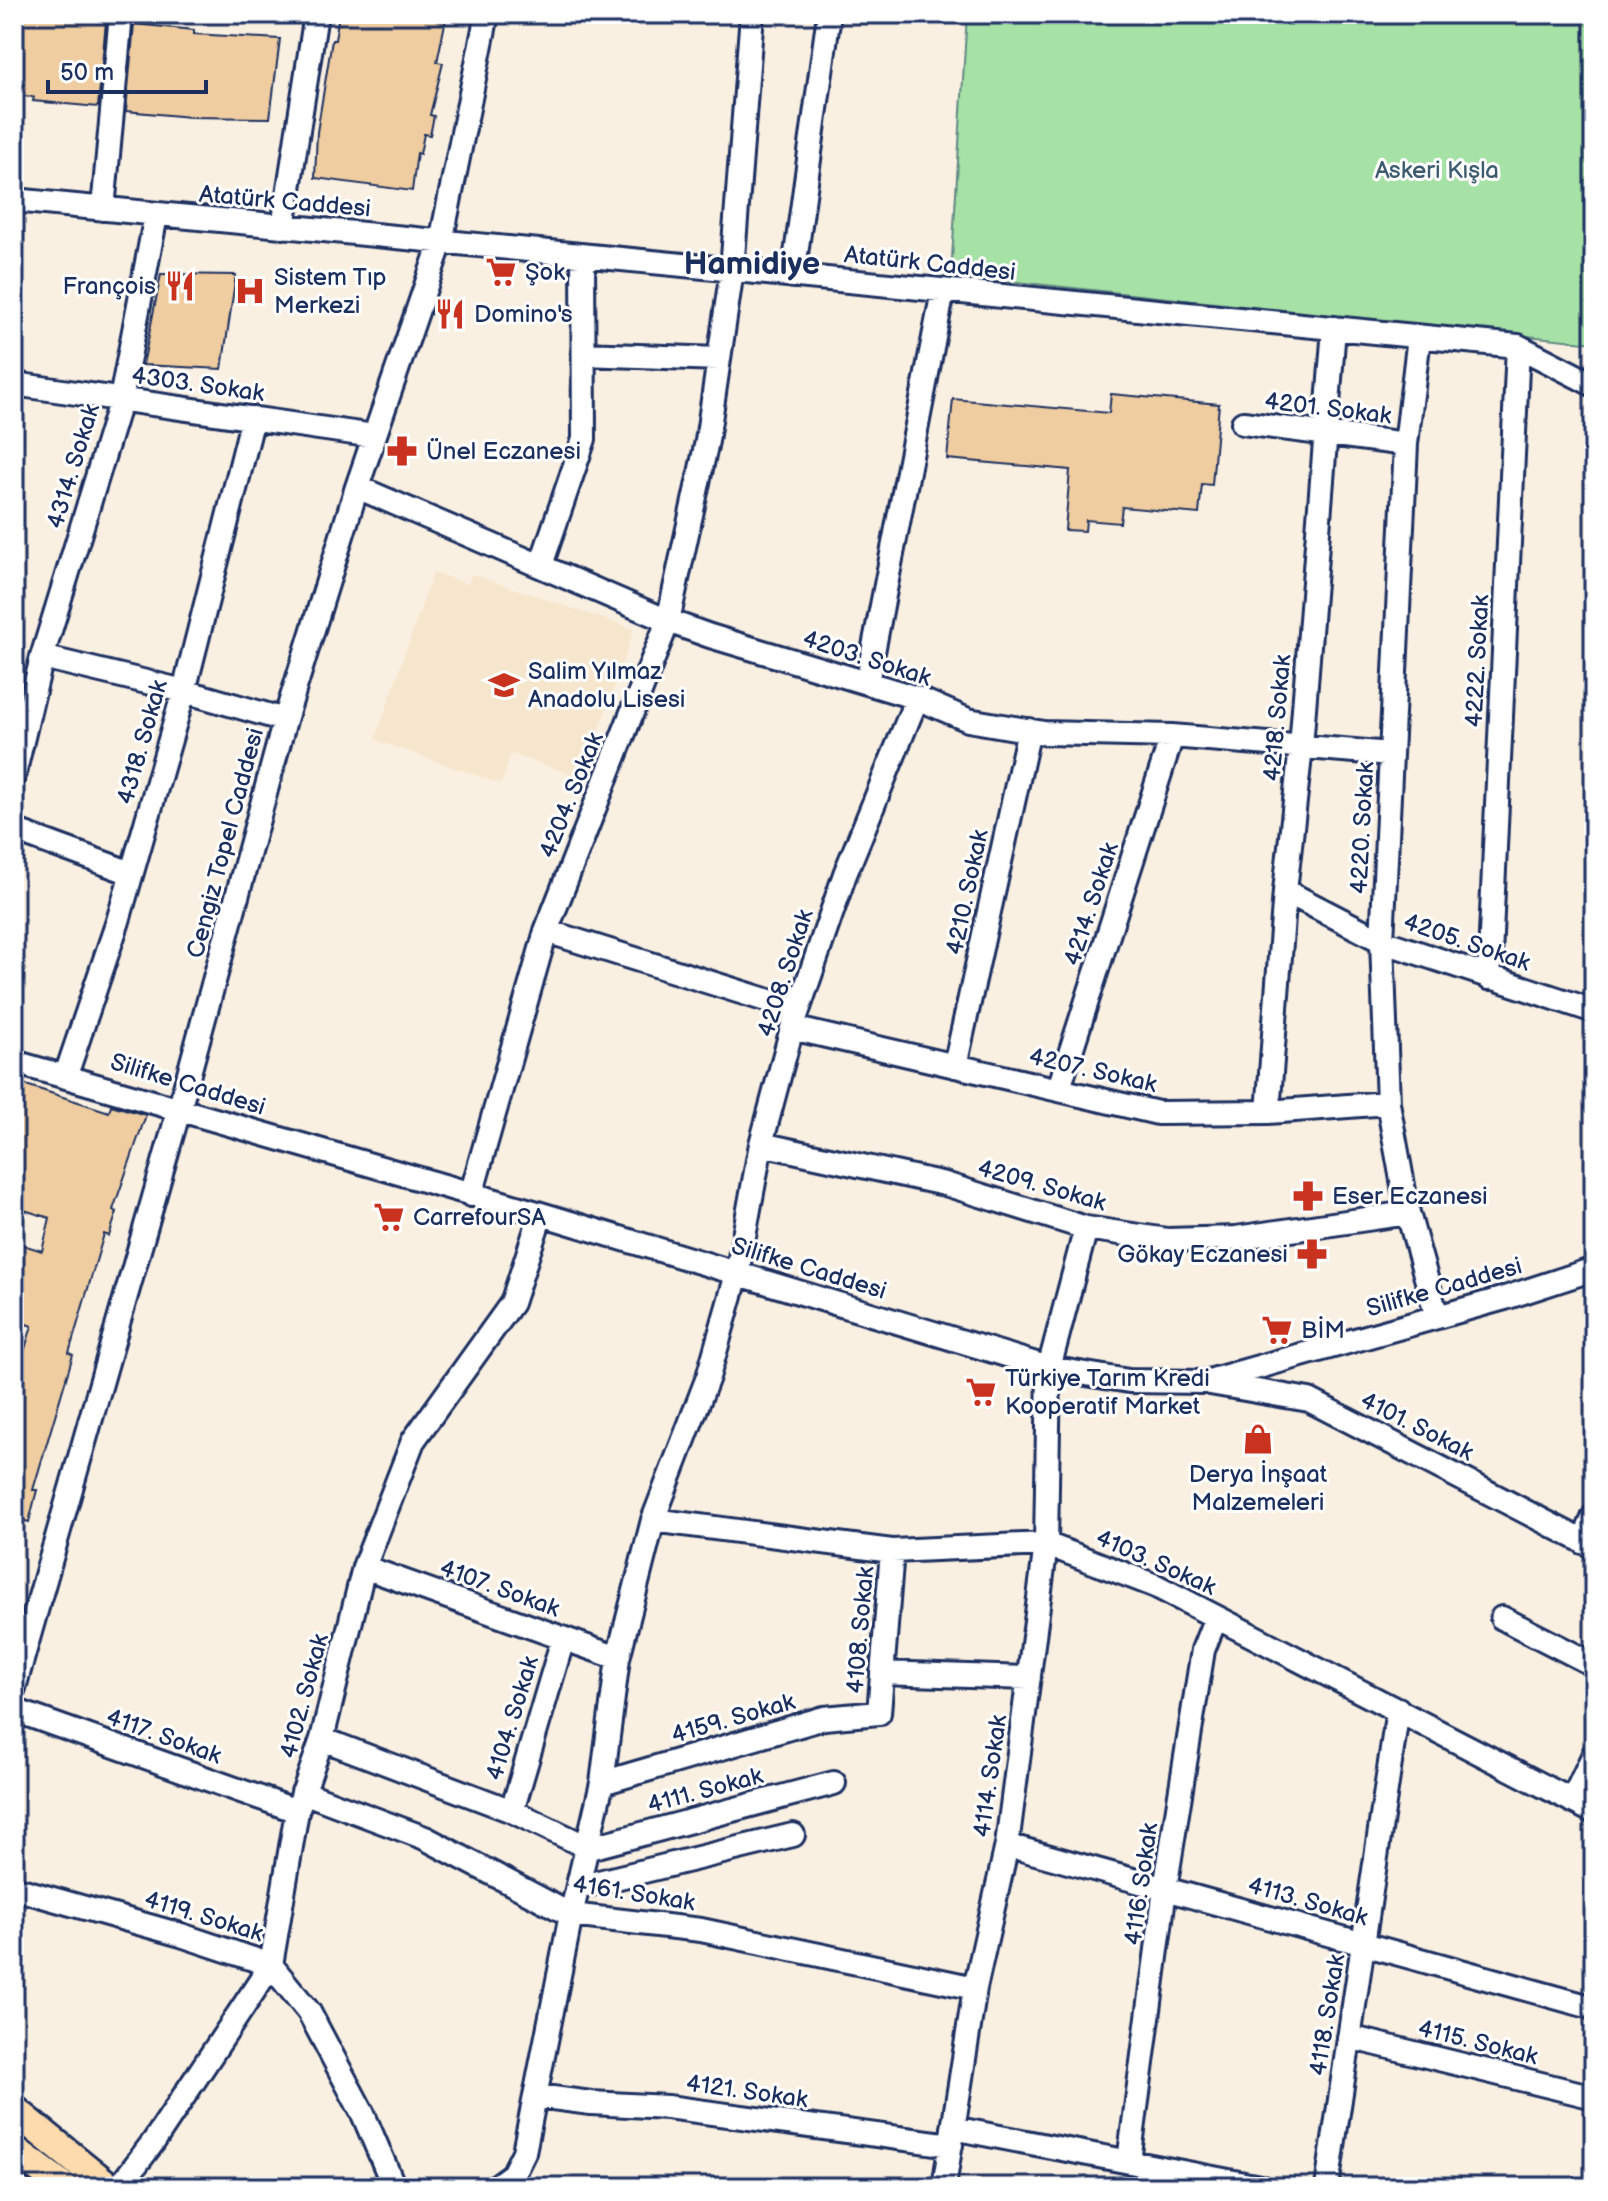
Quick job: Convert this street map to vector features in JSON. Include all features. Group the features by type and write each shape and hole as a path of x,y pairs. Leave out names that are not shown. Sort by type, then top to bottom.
{"main road":[{"path":"14,2110 109,2187"},
{"path":"14,2150 64,2187"}],"street":[{"path":"103,209 121,14"},
{"path":"283,227 316,14"},
{"name":"Cengiz Topel Caddesi","path":"14,1688 179,1110 285,720 357,487 441,242 487,14"},
{"name":"4204. Sokak","path":"471,1195 546,931 668,621 691,521 732,270 752,14"},
{"path":"793,276 829,14"},
{"name":"Atatürk Caddesi","path":"14,200 1518,346 1594,385"},
{"name":"4314. Sokak","path":"14,775 42,657 121,399 156,215"},
{"path":"541,565 584,439 583,256"},
{"path":"867,683 943,291"},
{"name":"4218. Sokak","path":"1268,1112 1334,328"},
{"name":"4220. Sokak","path":"1419,337 1406,444 1382,941 1388,1103 1408,1213 1437,1317"},
{"name":"4222. Sokak","path":"1489,978 1518,346"},
{"path":"584,354 719,359"},
{"name":"4303. Sokak","path":"14,384 374,436"},
{"name":"4318. Sokak","path":"66,1075 131,873 184,691 253,418"},
{"name":"4201. Sokak","path":"1243,423 1406,444"},
{"name":"4203. Sokak","path":"357,487 668,621 917,698 968,720 1029,730 1172,736 1391,754"},
{"path":"42,657 184,691 285,720"},
{"name":"4208. Sokak","path":"510,2183 524,2152 537,2096 571,1915 602,1783 618,1658 653,1520 708,1377 737,1274 761,1144 795,1019 845,874 917,698"},
{"name":"4210. Sokak","path":"955,1066 1029,730"},
{"name":"4214. Sokak","path":"1059,1088 1172,736"},
{"path":"14,830 131,873"},
{"name":"4205. Sokak","path":"1285,891 1382,941 1594,1011"},
{"name":"4207. Sokak","path":"546,931 795,1019 955,1066 1158,1113 1268,1112 1388,1103"},
{"name":"Silifke Caddesi","path":"15,1066 66,1075 541,1214 1049,1368 1129,1381 1205,1382 1505,1298 1594,1269"},
{"name":"4209. Sokak","path":"761,1144 945,1184 1086,1228 1167,1240 1236,1238 1408,1213"},
{"name":"4102. Sokak","path":"119,2187 154,2141 271,1965 300,1802 322,1739 364,1567 413,1441 512,1303 541,1214"},
{"name":"4114. Sokak","path":"944,2187 975,1988 1007,1845 1029,1678 1046,1544 1049,1368 1086,1228"},
{"name":"4101. Sokak","path":"1205,1382 1309,1400 1588,1544"},
{"path":"1588,1544 1594,1516"},
{"name":"4103. Sokak","path":"653,1520 892,1551 1046,1544 1156,1586 1594,1812"},
{"name":"4108. Sokak","path":"879,1713 892,1551"},
{"name":"4107. Sokak","path":"364,1567 618,1658"},
{"name":"4116. Sokak","path":"1129,2161 1165,1889 1203,1650 1216,1617"},
{"path":"1502,1618 1594,1665"},
{"name":"4104. Sokak","path":"512,1811 563,1639"},
{"path":"882,1673 1029,1678"},
{"name":"4118. Sokak","path":"1327,2187 1398,1709"},
{"name":"4117. Sokak","path":"14,1710 300,1802"},
{"name":"4159. Sokak","path":"602,1783 824,1718 879,1713"},
{"path":"322,1739 512,1811 589,1848"},
{"path":"1572,1801 1594,1754"},
{"name":"4111. Sokak","path":"589,1848 834,1783"},
{"name":"4161. Sokak","path":"300,1802 425,1838 571,1915 701,1930 975,1988"},
{"path":"578,1887 793,1835"},
{"name":"4113. Sokak","path":"1007,1845 1594,2008"},
{"name":"4119. Sokak","path":"14,1888 181,1935 271,1965 309,2012 363,2114 394,2187"},
{"name":"4115. Sokak","path":"1349,2037 1594,2097"},
{"name":"4121. Sokak","path":"537,2096 952,2136 1129,2161 1212,2183 1260,2187"}],"shaded area":[{"name":"Salim Yılmaz Anadolu Lisesi","path":"433,572 468,584 472,574 634,629 583,778 511,754 501,784 375,740"}],"green space":[{"name":"Askeri Kışla","path":"967,14 1594,14 1594,343 951,275"}],"building":[{"path":"14,14 106,21 98,107 33,101 34,97 14,95"},
{"path":"339,14 447,14 437,62 443,63 430,115 434,116 430,135 424,134 420,154 417,153 412,191 315,178 317,132"},
{"path":"134,24 194,30 194,34 280,39 270,118 190,117 126,111"},
{"path":"161,274 236,275 222,369 143,365"},
{"path":"1111,394 1219,404 1212,485 1202,484 1199,514 1122,507 1120,523 1086,520 1085,531 1065,530 1070,470 947,459 953,399 1109,413"},
{"path":"23,1084 109,1112 111,1105 146,1115 113,1210 117,1212 109,1236 104,1234 69,1353 73,1355 33,1490 37,1490 29,1522 14,1518 14,1384 32,1326 14,1320 14,1242 42,1251 50,1218 14,1207 14,1110"}],"place":[{"name":"Şok","path":"501,272"},
{"name":"François","path":"180,286"},
{"name":"Sistem Tıp Merkezi","path":"250,291"},
{"name":"Domino's","path":"450,314"},
{"name":"Ünel Eczanesi","path":"402,451"},
{"name":"Salim Yılmaz Anadolu Lisesi","path":"504,685"},
{"name":"Eser Eczanesi","path":"1308,1196"},
{"name":"CarrefourSA","path":"389,1217"},
{"name":"Gökay Eczanesi","path":"1312,1254"},
{"name":"BİM","path":"1277,1330"},
{"name":"Türkiye Tarım Kredi Kooperatif Market","path":"981,1392"},
{"name":"Derya İnşaat Malzemeleri","path":"1258,1439"}],"district":[{"name":"Hamidiye","path":"752,263"}]}
